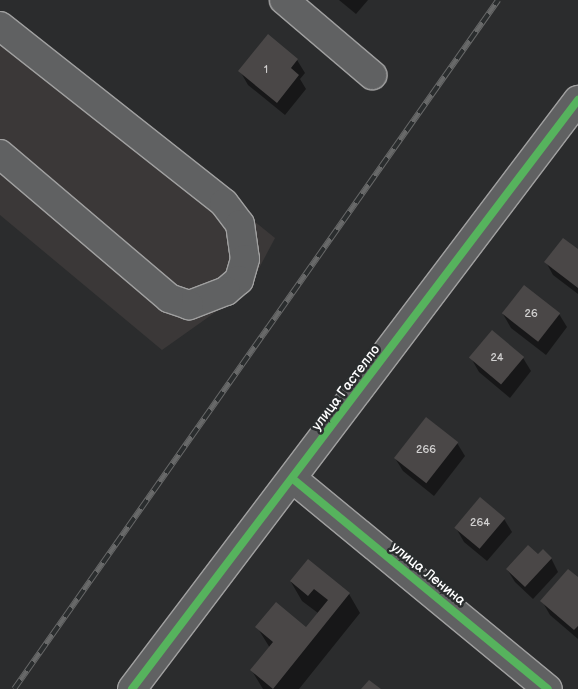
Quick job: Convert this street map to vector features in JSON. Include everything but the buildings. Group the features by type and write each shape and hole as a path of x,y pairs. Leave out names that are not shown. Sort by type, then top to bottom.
{"street":[{"path":"284,0 372,75"},
{"path":"0,26 224,203 240,224 245,259 239,280 226,291 189,305 169,298 0,154"},
{"name":"улица Гастелло","path":"132,689 578,100"},
{"name":"улица Ленина","path":"292,479 548,689"}],"shaded area":[{"path":"0,16 275,238 248,289 162,350 0,215"}],"railway":[{"path":"14,689 498,0"}],"cycle path":[{"path":"132,689 578,100"},
{"path":"293,479 548,689"}]}
